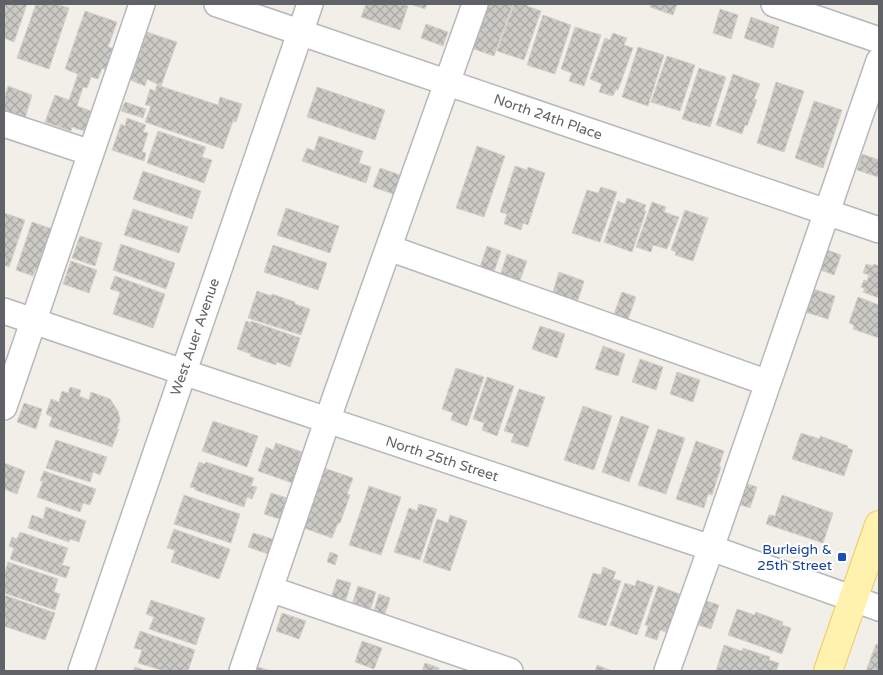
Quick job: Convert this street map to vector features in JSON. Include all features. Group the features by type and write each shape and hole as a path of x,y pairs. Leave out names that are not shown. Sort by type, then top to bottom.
{"main road":[{"path":"828,671 879,525"}],"street":[{"path":"4,407 142,4"},
{"name":"North 24th Place","path":"217,4 879,230"},
{"name":"West Auer Avenue","path":"81,671 310,4"},
{"path":"242,671 475,4"},
{"path":"774,4 879,40"},
{"path":"666,671 879,61"},
{"path":"4,124 91,153"},
{"path":"389,248 768,383"},
{"name":"North 25th Street","path":"4,311 710,548 879,608"},
{"path":"270,589 510,671"}],"building":[{"path":"4,4 27,4 14,42 4,38"},
{"path":"36,4 56,4 69,8 49,69 17,58"},
{"path":"366,4 401,4 408,6 400,30 361,17"},
{"path":"410,4 427,4 425,9"},
{"path":"484,4 513,4 494,56 468,47"},
{"path":"514,4 528,4 527,6 541,11 524,60 497,51"},
{"path":"651,4 677,4 673,15 650,7"},
{"path":"720,9 738,15 731,39 713,33"},
{"path":"85,11 117,22 108,47 122,51 115,73 102,68 98,79 91,77 87,88 83,87 77,106 99,114 93,134 72,127 71,131 45,122 55,95 69,100 78,74 65,69"},
{"path":"543,15 571,25 555,74 527,65"},
{"path":"751,17 779,27 773,48 744,38"},
{"path":"426,24 448,32 443,46 421,38"},
{"path":"575,27 601,35 584,86 569,81 572,73 561,69"},
{"path":"147,32 177,42 161,86 147,79 145,86 130,80"},
{"path":"613,33 627,38 624,45 633,48 618,90 616,89 613,96 599,92 602,84 590,79 605,38 610,40"},
{"path":"638,47 664,55 648,106 622,97"},
{"path":"667,56 695,65 680,111 651,102"},
{"path":"699,68 726,77 710,127 682,119"},
{"path":"733,74 760,84 754,99 757,100 742,134 716,125"},
{"path":"776,82 804,91 784,152 757,143"},
{"path":"157,85 218,105 220,97 242,104 236,122 233,121 223,149 145,122 151,106 145,105 150,89 155,91"},
{"path":"8,86 32,95 25,118 4,110 4,100"},
{"path":"317,87 385,110 375,140 307,117"},
{"path":"814,101 842,110 823,168 795,158"},
{"path":"125,102 146,109 143,118 121,111"},
{"path":"127,118 146,125 143,132 148,133 142,152 146,153 144,161 112,150 121,124 125,126"},
{"path":"158,131 206,147 202,157 212,160 204,183 147,163"},
{"path":"319,136 363,151 359,163 371,167 366,183 302,161 307,148 314,151"},
{"path":"477,146 505,156 484,217 456,208"},
{"path":"862,154 879,160 878,177 857,170"},
{"path":"515,166 527,170 528,167 545,173 528,225 523,223 521,230 504,224 507,214 500,212"},
{"path":"380,168 403,176 396,195 373,187"},
{"path":"143,171 201,191 192,219 133,199"},
{"path":"601,187 617,192 600,242 572,233 587,190 598,193"},
{"path":"627,198 646,205 644,210 646,211 632,252 604,242 618,201 625,204"},
{"path":"652,202 666,207 664,212 679,217 667,249 653,245 651,252 636,247"},
{"path":"286,208 339,226 330,253 277,235"},
{"path":"133,209 188,227 179,253 124,235"},
{"path":"685,210 708,218 693,261 675,255 676,252 671,250"},
{"path":"4,213 25,220 9,267 4,265"},
{"path":"32,222 58,231 44,272 35,269 33,276 16,270"},
{"path":"80,236 102,243 95,266 72,258"},
{"path":"121,244 175,263 166,289 113,270"},
{"path":"273,245 327,263 318,290 264,272"},
{"path":"487,246 501,251 493,275 479,270"},
{"path":"822,248 841,255 834,275 815,268"},
{"path":"507,254 527,261 519,283 500,276"},
{"path":"71,261 97,270 89,293 63,284"},
{"path":"866,264 879,266 879,298 863,292 865,289 861,287 864,280 867,281 869,275 863,273"},
{"path":"559,272 584,281 577,303 552,295"},
{"path":"115,276 165,294 153,328 113,314 120,292 110,289"},
{"path":"813,289 835,296 828,319 805,312"},
{"path":"257,291 271,296 272,294 310,309 301,335 248,318"},
{"path":"622,292 636,297 628,319 614,314"},
{"path":"858,297 879,305 879,338 853,329 854,325 849,323"},
{"path":"246,321 251,323 251,321 300,338 290,367 277,362 276,365 250,356 251,354 237,349"},
{"path":"540,326 565,334 557,358 532,349"},
{"path":"603,346 625,354 618,376 595,369"},
{"path":"640,359 663,367 656,390 632,382"},
{"path":"456,368 484,377 467,426 451,420 453,413 442,409"},
{"path":"677,372 700,380 693,402 670,394"},
{"path":"487,377 514,386 497,436 482,430 484,423 473,419"},
{"path":"70,387 81,390 79,396 89,400 91,392 110,399 118,411 120,420 117,429 119,429 112,447 49,426 52,417 46,414 51,399 59,402 62,391 68,393"},
{"path":"519,389 545,397 528,447 511,442 514,434 504,431"},
{"path":"24,403 42,409 36,429 17,422"},
{"path":"583,406 612,416 594,470 564,460"},
{"path":"621,416 649,426 629,482 602,472"},
{"path":"213,421 258,436 247,467 202,451"},
{"path":"658,429 685,438 666,494 638,485"},
{"path":"801,433 820,439 820,436 848,446 847,448 853,450 844,476 792,459"},
{"path":"56,440 107,457 100,475 93,472 90,482 46,468"},
{"path":"696,441 724,451 712,495 708,494 704,508 676,499"},
{"path":"276,443 311,455 301,486 258,471 266,447 273,450"},
{"path":"199,462 205,464 206,462 254,478 251,486 257,487 252,499 247,497 244,507 190,487"},
{"path":"4,463 25,471 17,494 4,489"},
{"path":"324,468 353,478 347,494 350,495 340,523 338,523 332,538 304,528"},
{"path":"44,471 96,489 90,505 83,503 80,512 37,497 43,481 40,481"},
{"path":"742,482 757,487 750,508 735,503"},
{"path":"369,486 401,497 381,555 349,545"},
{"path":"271,493 293,500 286,521 264,514"},
{"path":"184,495 240,514 231,543 174,524"},
{"path":"782,495 833,513 823,543 766,524 769,515 775,516"},
{"path":"419,504 437,509 420,560 394,552 409,508 417,511"},
{"path":"46,507 86,521 79,542 70,539 69,542 28,528 32,515 43,519"},
{"path":"450,515 467,521 450,571 423,562 437,519 448,523"},
{"path":"174,529 230,549 219,579 171,562 175,550 167,548"},
{"path":"20,532 68,548 62,565 70,567 66,578 10,559 14,548 9,546 12,537 17,539"},
{"path":"253,533 276,540 271,555 248,547"},
{"path":"330,552 338,555 335,565 327,562"},
{"path":"8,562 58,579 54,592 60,594 55,610 4,593 4,576"},
{"path":"603,567 616,572 613,579 621,581 606,626 578,617 593,573 601,575"},
{"path":"337,579 351,583 344,606 330,601"},
{"path":"637,580 654,586 637,635 610,625 625,583 635,586"},
{"path":"358,586 376,592 369,614 351,608"},
{"path":"658,586 685,596 671,634 660,630 657,640 645,636 648,626 645,625"},
{"path":"379,594 390,598 384,617 373,613"},
{"path":"4,595 55,613 45,640 4,626"},
{"path":"697,598 719,605 711,629 689,622"},
{"path":"151,600 205,618 196,645 149,629 154,617 146,614"},
{"path":"737,609 755,615 756,612 783,622 782,625 791,628 782,654 728,635"},
{"path":"282,613 306,621 299,639 276,631"},
{"path":"140,631 195,650 188,671 164,671 138,663 142,650 134,648"},
{"path":"362,641 382,648 374,669 355,662"},
{"path":"876,644 879,645 879,671 866,671"},
{"path":"724,645 742,651 743,648 770,657 769,660 779,663 776,671 716,671"},
{"path":"425,663 439,668 438,671 422,671"},
{"path":"597,665 610,670 610,671 595,671"},
{"path":"255,666 271,671 253,671"},
{"path":"135,667 146,671 133,671"}],"place":[{"name":"Burleigh & 25th Street","path":"842,557"}]}
